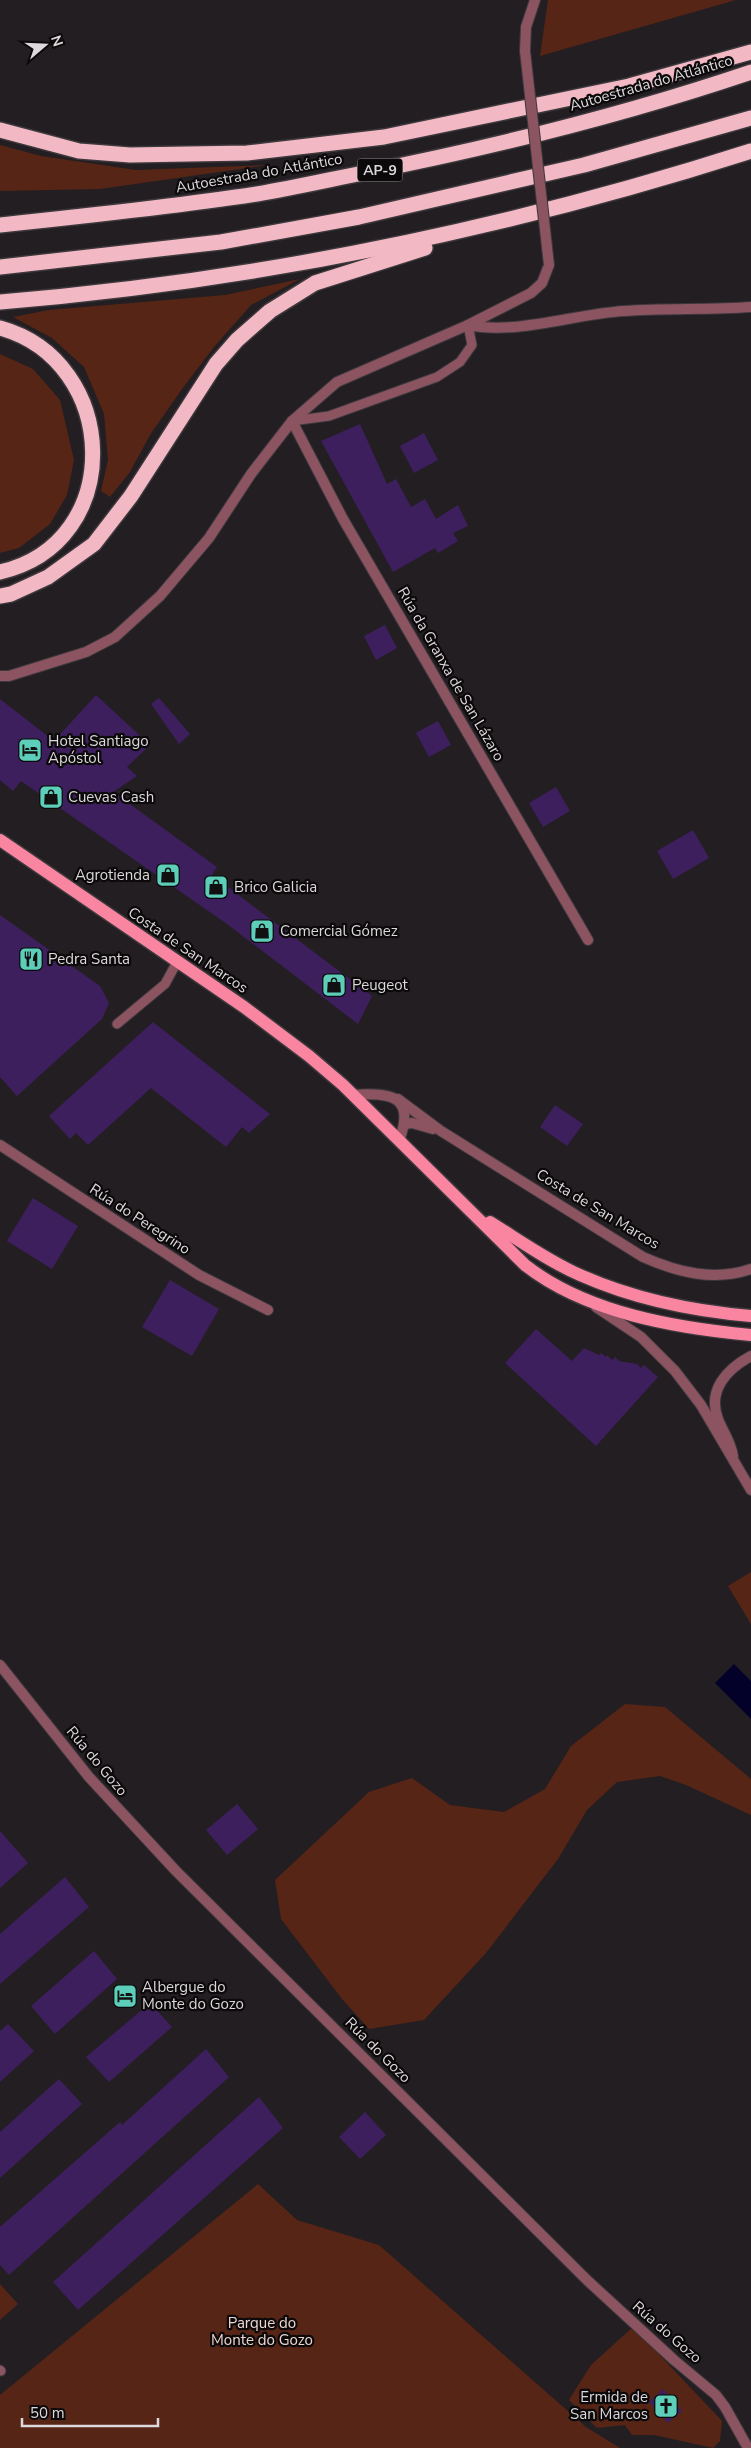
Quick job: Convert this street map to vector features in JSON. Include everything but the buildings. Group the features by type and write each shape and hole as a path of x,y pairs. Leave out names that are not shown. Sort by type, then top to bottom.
{"highway":[{"path":"0,130 79,151 130,155 247,153 384,137 629,86 751,52"},
{"name":"Autoestrada do Atlántico","path":"0,225 124,212 258,194 436,159 679,96 751,72"},
{"path":"0,267 221,242 359,217 584,165 751,118"},
{"path":"0,302 145,286 364,251 578,200 751,151"},
{"path":"0,596 12,594 48,577 94,544 131,496 216,364 236,340 270,311 315,283 412,251 566,213 578,200"},
{"path":"0,328 27,338 50,354 68,374 80,397 91,428 94,452 91,483 82,505 61,540 42,555 0,572"}],"main road":[{"name":"Costa de San Marcos","path":"0,840 244,1008 309,1056 353,1095 537,1274 582,1297 645,1319 693,1328 751,1335"},
{"name":"Costa de San Marcos","path":"475,1213 562,1266 615,1289 650,1300 697,1310 751,1316"}],"street":[{"path":"0,676 9,676 86,652 115,637 160,596 209,538 251,474 292,421 338,382 468,325 531,293 542,283 549,265 525,51 526,27 535,0"},
{"path":"468,325 484,329 624,311 751,307"},
{"name":"Rúa da Granxa de San Lázaro","path":"292,421 343,519 588,940"},
{"name":"Costa de San Marcos","path":"353,1095 378,1093 398,1099 441,1132 643,1257 672,1269 695,1274 734,1273 751,1268"},
{"path":"398,1099 404,1109 405,1124 399,1141"},
{"name":"Costa de San Marcos","path":"405,1124 412,1123 441,1132"},
{"name":"Rúa do Peregrino","path":"0,1145 199,1275 268,1310"},
{"path":"582,1297 641,1337 664,1359 701,1405 724,1447 748,1478 751,1490"},
{"path":"732,1456 732,1446 715,1410 715,1398 724,1377 736,1364 751,1356"},
{"name":"Rúa do Gozo","path":"0,1665 89,1777 176,1871 588,2281 674,2360 716,2395 747,2446"}],"lane":[{"path":"292,421 329,416 437,377 460,362 472,345 468,325"},
{"path":"118,1024 165,984 177,962"}],"green space":[{"path":"548,0 736,0 540,56"},
{"path":"0,145 41,156 136,170 268,165 100,189 0,191"},
{"path":"300,279 251,305 214,347 182,389 150,435 130,472 110,497 101,491 108,460 104,414 84,367 52,338 13,317 49,310 225,295"},
{"path":"0,354 33,369 60,400 74,460 67,495 50,524 19,548 0,553"},
{"path":"751,1572 751,1624 728,1586"},
{"path":"625,1704 665,1707 751,1779 751,1815 686,1785 660,1776 617,1782 587,1810 558,1859 486,1953 424,2020 369,2029 342,1999 281,1919 275,1880 369,1792 412,1778 450,1805 504,1812 545,1789 571,1746"},
{"name":"Parque do Monte do Gozo","path":"258,2184 297,2220 379,2245 586,2427 620,2448 0,2448 0,2395"},
{"path":"0,2284 18,2304 0,2320"},
{"path":"633,2327 722,2421 720,2441 713,2448 654,2435 632,2435 625,2425 597,2428 569,2400 591,2365"}],"shaded area":[{"path":"734,1664 751,1681 751,1719 715,1683"}],"place":[{"name":"Hotel Santiago Apóstol","path":"30,750"},
{"name":"Cuevas Cash","path":"51,797"},
{"name":"Agrotienda","path":"168,875"},
{"name":"Brico Galicia","path":"216,887"},
{"name":"Comercial Gómez","path":"262,931"},
{"name":"Pedra Santa","path":"31,959"},
{"name":"Peugeot","path":"334,985"},
{"name":"Albergue do Monte do Gozo","path":"125,1996"},
{"name":"Ermida de San Marcos","path":"666,2406"}]}
